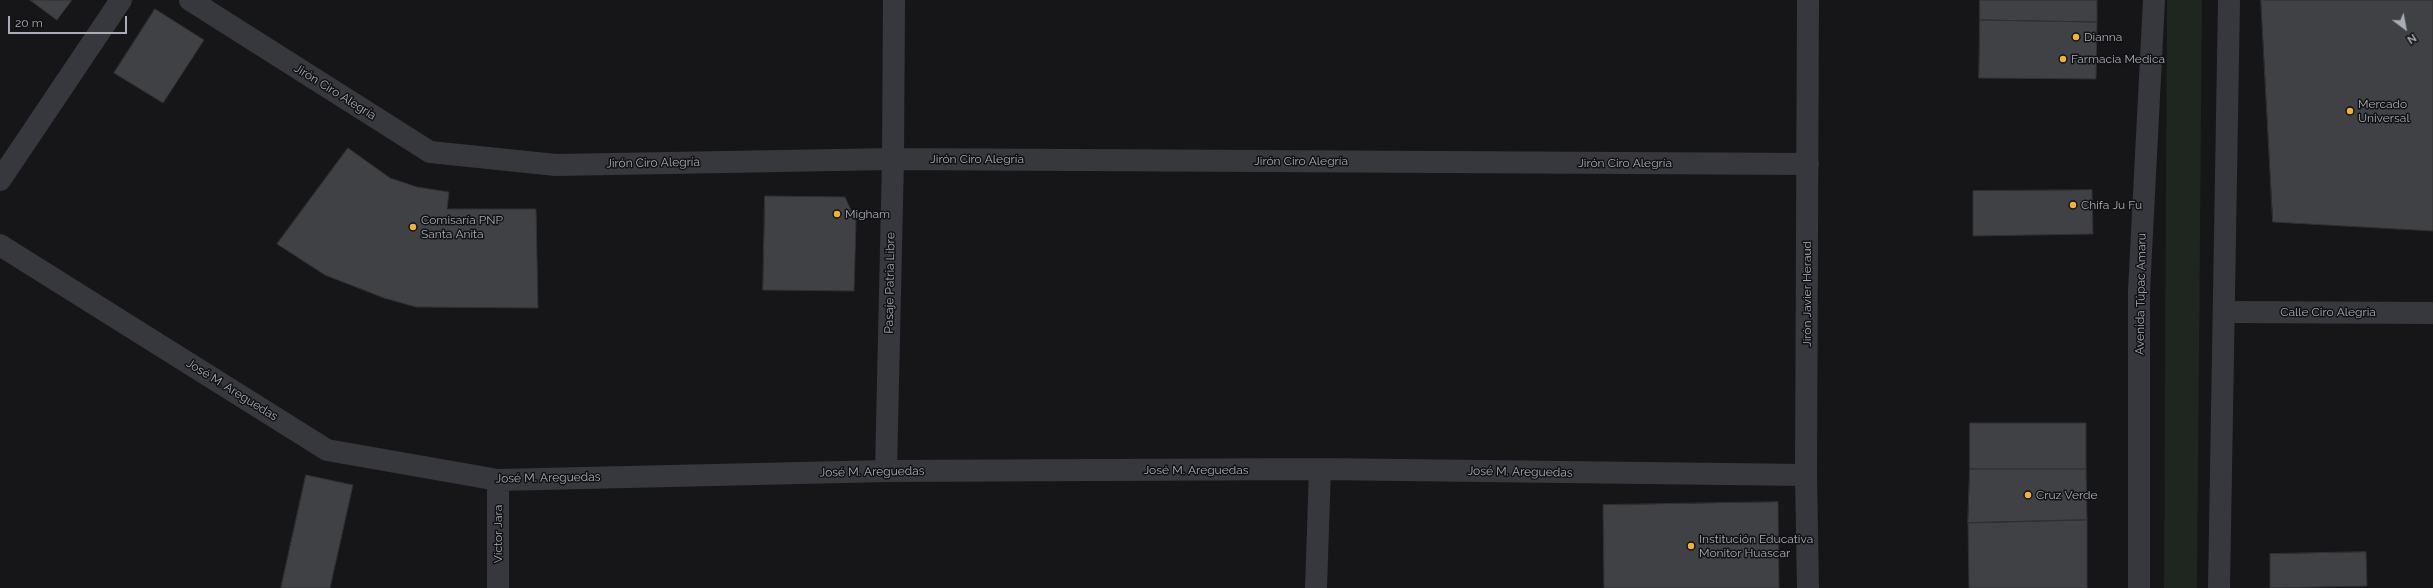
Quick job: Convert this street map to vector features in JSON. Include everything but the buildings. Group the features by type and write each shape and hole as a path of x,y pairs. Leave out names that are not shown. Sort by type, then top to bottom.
{"street":[{"path":"0,180 121,0"},
{"name":"Jirón Ciro Alegría","path":"190,0 430,152 556,165 893,159 1808,164"},
{"name":"Pasaje Patria Libre","path":"886,471 893,159 894,0"},
{"name":"Jirón Javier Heraud","path":"1808,0 1806,475 1808,588"},
{"name":"Avenida Túpac Amaru","path":"2140,588 2139,292 2154,0"},
{"path":"2219,588 2228,0"},
{"name":"José M. Areguedas","path":"0,245 327,450 498,480 886,471 1320,469 1806,475"},
{"name":"Calle Ciro Alegria","path":"2224,312 2433,313"},
{"path":"1316,588 1320,469"},
{"name":"Víctor Jara","path":"498,480 498,588"}],"shaded area":[{"path":"2167,0 2202,0 2197,588 2164,588"}],"place":[{"name":"Dianna","path":"2076,37"},
{"name":"Farmacia Medica","path":"2063,59"},
{"name":"Mercado Universal","path":"2350,111"},
{"name":"Chifa Ju Fu","path":"2073,205"},
{"name":"Migham","path":"837,214"},
{"name":"Comisaría PNP Santa Anita","path":"413,227"},
{"name":"Cruz Verde","path":"2028,495"},
{"name":"Institución Educativa Monitor Huascar","path":"1691,546"}]}
